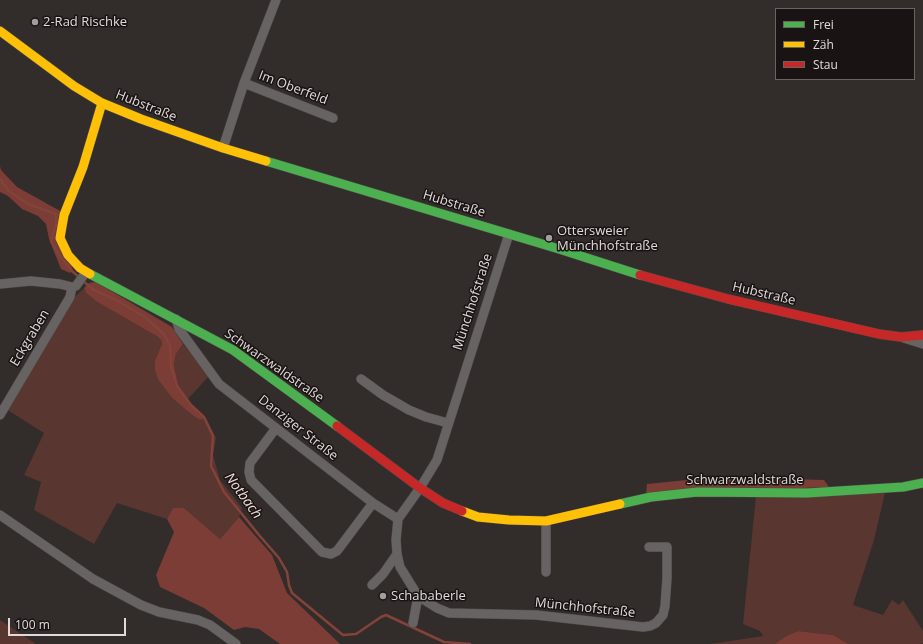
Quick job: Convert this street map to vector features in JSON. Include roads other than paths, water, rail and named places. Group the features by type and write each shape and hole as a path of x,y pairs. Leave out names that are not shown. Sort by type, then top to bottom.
{"street":[{"name":"Im Oberfeld","path":"223,148 244,83 276,0"},
{"name":"Hubstraße","path":"0,31 74,86 102,103 147,122 223,148 637,274 728,299 879,334 901,337 923,344"},
{"name":"Im Oberfeld","path":"244,83 333,118"},
{"name":"Schwarzwaldstraße","path":"102,103 83,167 64,215 60,238 68,255 85,274 176,319 233,350 420,488 443,503 478,517 546,521 651,498 697,492 807,493 887,488 923,483"},
{"name":"Münchhofstraße","path":"509,234 436,460 420,488 398,519 396,540 400,567 418,596 437,608 449,613 536,615 643,627 656,623 663,615 666,606 667,547 649,547"},
{"path":"0,284 31,281 74,287 85,274"},
{"name":"Eckgraben","path":"0,415 70,297 74,287"},
{"name":"Danziger Straße","path":"176,319 179,329 220,384 373,503 398,519"},
{"path":"901,337 923,335"},
{"path":"192,347 199,336 207,336"},
{"path":"361,379 383,395 409,410 448,424"},
{"path":"276,428 250,463 250,480 322,552 331,554 337,551 373,503"},
{"path":"0,516 93,579 134,601 159,612 198,620 210,625 236,644"},
{"path":"546,521 546,572"},
{"path":"372,585 386,571 397,554"},
{"path":"413,623 418,596"}],"waterway":[{"name":"Notbach","path":"0,179 8,190 28,204 56,214 56,224 51,241 57,252 72,271 92,289 116,300 145,317 164,334 170,346 171,366 177,386 191,405 204,417 213,436 211,466 224,492 279,558 287,572 292,593 343,635 356,634 386,615 444,642 470,644"}],"place":[{"name":"2-Rad Rischke","path":"35,22"},
{"name":"Ottersweier Münchhofstraße","path":"549,238"},
{"name":"Schababerle","path":"383,596"}]}
